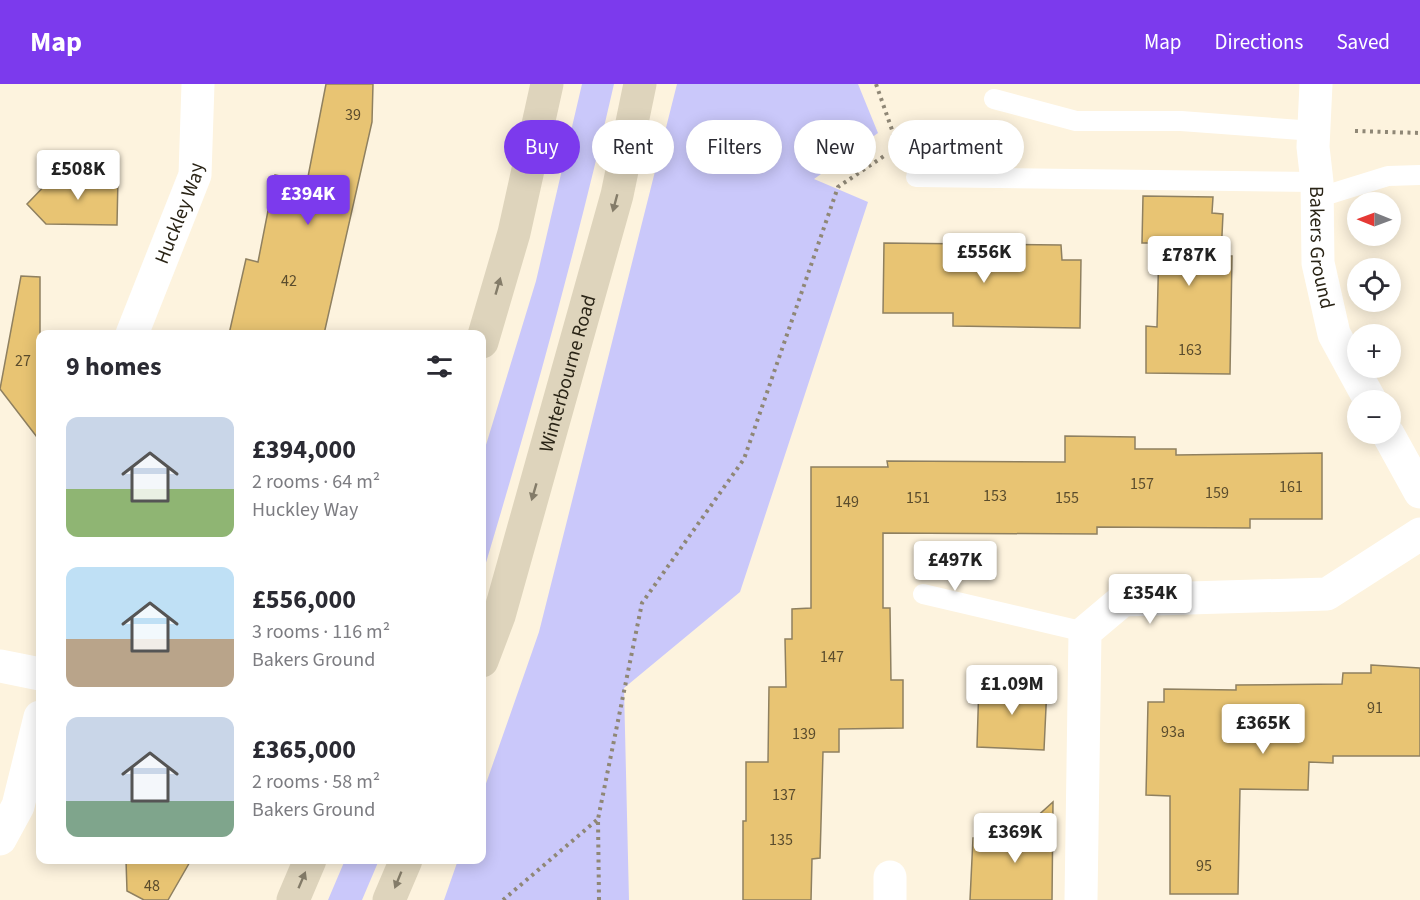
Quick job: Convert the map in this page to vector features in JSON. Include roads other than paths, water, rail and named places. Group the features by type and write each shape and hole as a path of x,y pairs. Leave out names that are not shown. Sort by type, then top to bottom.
{"main road":[{"path":"486,330 514,233 548,84"},
{"name":"Winterbourne Road","path":"486,650 499,616 617,195 640,84"},
{"path":"293,900 308,864"},
{"path":"389,900 404,864"}],"street":[{"name":"Huckley Way","path":"134,330 195,175 198,84"},
{"name":"Bakers Ground","path":"1316,84 1314,131 1318,262 1334,334 1365,390"},
{"path":"1394,444 1420,492"},
{"path":"1081,900 1085,632 1123,600 1327,594 1420,534"},
{"path":"0,666 36,673"},
{"path":"0,839 18,806 36,733"}],"lane":[{"path":"994,99 1076,121 1181,121 1314,131"},
{"path":"916,177 1317,190 1388,176 1420,175"},
{"path":"923,594 1085,632"}]}
